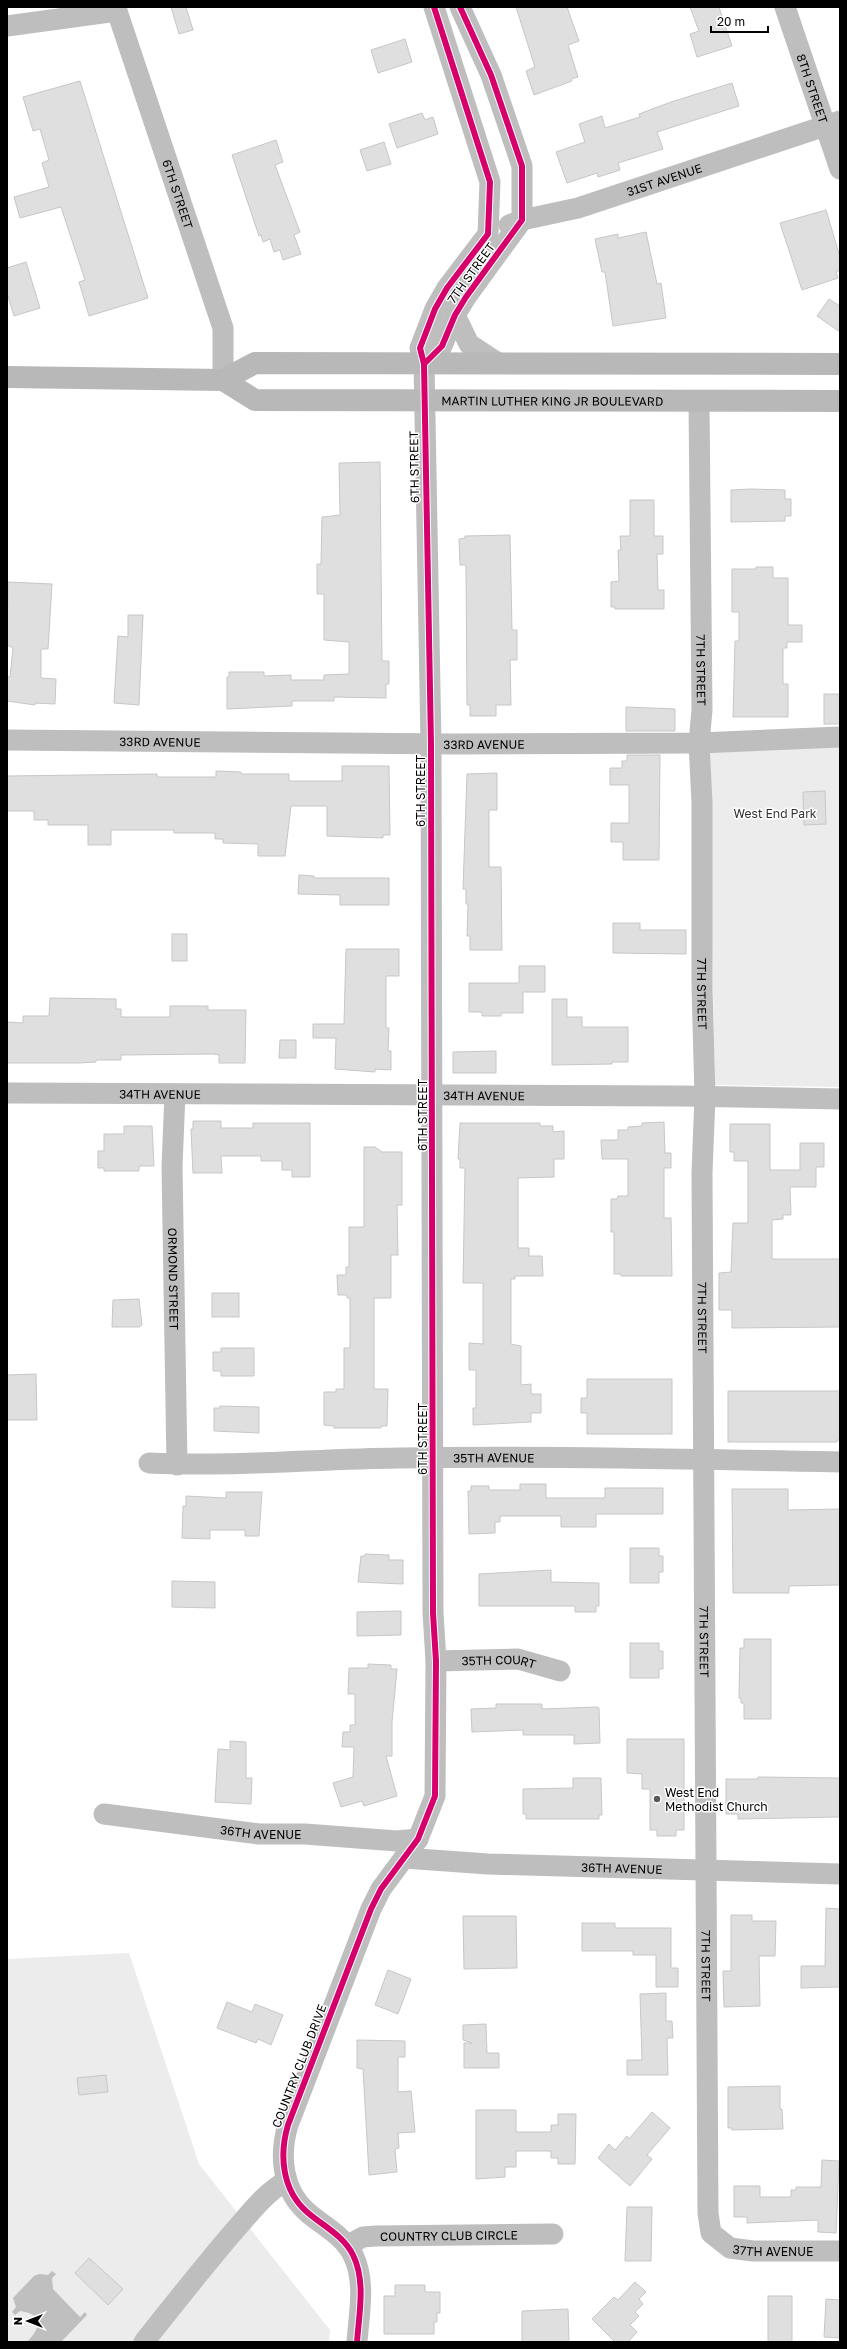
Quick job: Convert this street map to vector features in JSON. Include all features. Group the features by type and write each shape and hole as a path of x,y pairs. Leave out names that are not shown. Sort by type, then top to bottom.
{"main road":[{"path":"7,377 222,380 255,364 840,364"},
{"name":"MARTIN LUTHER KING JR BOULEVARD","path":"222,380 255,400 423,402 840,401"}],"street":[{"name":"7TH STREET","path":"424,364 420,348 435,309 447,288 488,234 490,182 434,7"},
{"path":"460,7 491,75 522,166 522,220"},
{"name":"8TH STREET","path":"785,7 833,123 840,169"},
{"name":"6TH STREET","path":"7,26 117,11 222,328 222,380"},
{"name":"31ST AVENUE","path":"488,234 522,220 578,208 833,123"},
{"name":"7TH STREET","path":"424,364 442,346 455,315 482,272 522,220"},
{"path":"455,315 468,344 498,364"},
{"name":"6TH STREET","path":"404,1858 418,1839 435,1796 436,1661 433,1613 431,744 423,402 424,364"},
{"name":"7TH STREET","path":"699,402 702,710 699,743 702,803 702,988 705,1096 702,1172 704,1398 703,1459 708,2213 711,2233"},
{"name":"33RD AVENUE","path":"7,740 431,744 699,743 840,737"},
{"name":"34TH AVENUE","path":"7,1093 705,1096 840,1099"},
{"name":"ORMOND STREET","path":"175,1094 172,1166 177,1464"},
{"name":"35TH AVENUE","path":"149,1464 433,1457 703,1459 840,1462"},
{"name":"35TH COURT","path":"436,1661 518,1659 560,1671"},
{"name":"36TH AVENUE","path":"104,1814 259,1834 305,1834 397,1841 418,1839"},
{"name":"36TH AVENUE","path":"404,1858 488,1864 840,1874"},
{"name":"COUNTRY CLUB DRIVE","path":"357,2342 360,2282 358,2266 348,2245 298,2203 286,2181 282,2150 288,2125 371,1909 381,1889 404,1858"},
{"path":"144,2342 212,2256 264,2198 274,2188 286,2181"},
{"name":"37TH AVENUE","path":"711,2233 730,2248 753,2251 840,2251"},
{"name":"COUNTRY CLUB CIRCLE","path":"348,2245 363,2237 376,2236 553,2234"}],"green space":[{"name":"West End Park","path":"708,747 840,747 840,1087 715,1085"},
{"path":"129,1953 199,2164 330,2330 329,2342 7,2342 7,1959"}],"shaded area":[{"path":"52,2271 56,2274 52,2278 53,2289 80,2317 85,2312 87,2315 61,2342 27,2342 35,2332 38,2322 33,2315 28,2313 20,2311 15,2315 12,2312 16,2307 13,2298 34,2276 39,2274 48,2275"}],"building":[{"path":"171,7 186,7 193,30 179,34"},
{"path":"516,7 567,7 579,41 568,45 578,77 571,79 572,81 534,95 526,71 535,67"},
{"path":"690,7 719,7 732,46 697,57 690,34 699,31"},
{"path":"405,39 412,62 378,73 371,50"},
{"path":"80,81 148,298 89,316 79,282 85,280 61,207 20,218 14,197 49,187 42,163 49,160 40,129 33,131 23,97"},
{"path":"732,83 739,106 657,132 663,149 618,163 620,170 598,177 597,173 567,183 556,152 585,142 579,124 602,116 605,128 640,117 639,114 671,102"},
{"path":"422,113 425,120 433,117 438,134 397,148 389,124"},
{"path":"276,140 283,162 275,165 300,232 294,235 301,254 283,260 280,250 274,252 270,239 263,242 261,235 259,236 232,155"},
{"path":"384,142 391,164 367,171 360,150"},
{"path":"826,210 840,257 840,270 836,272 838,278 802,290 780,223"},
{"path":"646,232 657,284 661,283 666,318 613,326 605,272 602,272 595,239 618,234 618,238"},
{"path":"26,262 40,308 14,316 7,293 7,268"},
{"path":"829,299 840,306 840,332 817,316"},
{"path":"380,462 382,661 389,661 389,684 386,684 386,698 334,697 334,701 292,701 292,706 227,709 227,677 229,677 229,672 264,672 264,676 291,675 291,680 324,680 324,675 349,674 349,642 324,640 324,594 317,594 317,564 321,564 322,517 340,515 339,463"},
{"path":"731,490 785,490 785,499 791,499 791,516 785,516 785,521 731,522"},
{"path":"630,500 654,500 654,536 663,536 663,554 657,554 658,590 664,590 664,609 615,609 615,607 611,607 611,582 619,581 618,550 621,550 620,536 630,536"},
{"path":"510,535 512,630 517,630 517,660 510,660 511,705 496,705 496,716 470,716 470,705 467,705 466,565 460,565 459,539 465,538 465,536"},
{"path":"756,567 773,567 773,578 788,578 788,625 802,625 802,642 787,642 787,648 783,648 783,684 788,684 788,717 733,717 735,641 739,641 739,612 732,612 732,569 756,569"},
{"path":"8,582 52,584 48,649 41,649 41,678 56,679 55,704 35,703 35,705 7,701 7,677 10,677 13,648 7,645"},
{"path":"128,615 143,615 139,705 114,703 118,636 128,637"},
{"path":"824,694 840,694 840,724 824,724"},
{"path":"626,707 675,709 675,731 626,731"},
{"path":"627,755 660,755 659,860 623,860 623,842 611,842 611,823 629,823 629,785 610,785 610,768 622,768 622,761 627,761"},
{"path":"342,766 389,766 390,835 383,835 383,838 327,836 327,806 291,806 285,856 258,856 258,844 223,843 223,839 215,839 215,833 174,833 174,830 111,830 111,845 88,845 88,825 48,825 48,820 34,820 34,811 7,811 7,776 157,774 157,777 216,777 216,771 241,772 241,774 289,774 289,781 342,781"},
{"path":"497,773 497,810 489,810 489,867 501,867 502,950 470,950 470,936 467,936 468,904 466,904 466,889 463,889 467,774"},
{"path":"825,791 826,824 804,825 803,792"},
{"path":"299,875 314,876 314,878 389,878 389,905 340,905 340,895 298,894"},
{"path":"613,923 640,923 640,930 686,930 686,954 613,953"},
{"path":"172,934 187,934 187,961 172,961"},
{"path":"346,949 399,949 399,976 386,976 386,1028 389,1028 388,1051 391,1051 391,1070 375,1069 375,1072 335,1069 336,1038 313,1038 313,1024 344,1024"},
{"path":"519,966 545,966 545,992 523,992 523,1013 501,1013 501,1016 482,1016 482,1012 469,1012 469,983 519,983"},
{"path":"50,998 116,999 116,1009 121,1009 121,1017 170,1017 170,1006 208,1006 208,1010 246,1010 245,1063 219,1063 219,1055 213,1054 121,1055 121,1060 96,1060 96,1062 78,1063 7,1063 7,1022 23,1023 23,1016 49,1016"},
{"path":"552,999 567,999 567,1017 582,1017 582,1027 628,1027 628,1062 612,1062 612,1064 552,1065"},
{"path":"280,1040 296,1040 296,1058 279,1058"},
{"path":"496,1051 496,1073 453,1073 453,1052"},
{"path":"193,1121 221,1121 221,1128 253,1128 253,1123 310,1123 310,1177 292,1177 292,1170 282,1170 282,1161 261,1161 261,1156 221,1156 222,1173 193,1173 191,1129 193,1129"},
{"path":"664,1122 665,1153 671,1153 671,1168 664,1168 664,1218 671,1218 672,1276 621,1276 621,1274 614,1274 614,1232 611,1232 611,1199 617,1199 618,1196 628,1196 628,1159 602,1159 601,1140 618,1140 618,1130 628,1130 628,1127 642,1126 642,1123"},
{"path":"460,1123 540,1123 540,1126 553,1126 553,1132 564,1131 564,1159 554,1159 554,1177 518,1178 518,1248 529,1248 529,1256 542,1256 543,1276 515,1276 515,1279 511,1279 511,1344 521,1346 521,1385 531,1384 531,1394 541,1394 541,1413 531,1413 531,1422 473,1425 473,1408 476,1408 476,1370 469,1370 469,1343 483,1344 483,1283 463,1283 465,1168 460,1168 460,1159 458,1159"},
{"path":"730,1124 770,1124 770,1170 800,1170 800,1143 824,1143 824,1167 816,1167 816,1187 790,1187 791,1215 783,1215 783,1219 772,1220 772,1259 840,1259 840,1327 732,1328 732,1310 719,1310 719,1273 731,1272 733,1223 748,1223 748,1161 734,1161 734,1152 730,1152"},
{"path":"124,1126 152,1126 154,1166 139,1166 139,1171 104,1171 104,1168 98,1168 98,1151 104,1151 104,1134 124,1134"},
{"path":"364,1147 375,1147 382,1152 402,1152 402,1205 397,1205 398,1255 391,1255 391,1298 374,1298 374,1389 388,1389 387,1426 381,1426 381,1428 334,1428 334,1426 324,1425 324,1392 336,1392 336,1389 344,1389 344,1348 350,1348 350,1298 347,1298 347,1295 338,1295 337,1275 346,1275 346,1267 349,1267 349,1227 364,1227"},
{"path":"212,1293 239,1293 239,1317 212,1317"},
{"path":"139,1299 142,1325 139,1327 112,1327 113,1300"},
{"path":"221,1348 254,1348 254,1376 221,1376 221,1371 213,1371 213,1352 221,1352"},
{"path":"36,1374 37,1420 7,1420 7,1375"},
{"path":"587,1379 672,1379 672,1434 587,1434 587,1413 581,1413 581,1398 587,1398"},
{"path":"728,1391 840,1391 840,1440 837,1440 837,1442 728,1442"},
{"path":"220,1406 259,1407 259,1433 214,1431 214,1408 220,1408"},
{"path":"520,1484 546,1484 546,1498 605,1498 605,1488 663,1488 663,1514 596,1514 596,1527 561,1527 561,1516 500,1516 500,1522 495,1522 495,1533 469,1534 468,1491 471,1491 471,1486 489,1486 489,1490 520,1490"},
{"path":"732,1489 788,1489 788,1510 840,1509 840,1585 789,1586 789,1593 733,1593"},
{"path":"226,1492 262,1492 259,1536 245,1536 245,1530 210,1530 210,1539 182,1538 183,1506 186,1506 186,1496 226,1498"},
{"path":"630,1548 659,1548 659,1556 663,1556 663,1572 659,1572 659,1583 630,1583"},
{"path":"365,1554 389,1555 389,1560 403,1560 403,1584 358,1582 361,1556 365,1556"},
{"path":"551,1570 551,1582 599,1583 599,1606 596,1606 596,1612 575,1612 575,1606 479,1606 479,1574"},
{"path":"172,1581 215,1582 215,1608 172,1607"},
{"path":"401,1611 401,1635 357,1636 357,1612"},
{"path":"744,1639 771,1639 771,1719 744,1719 744,1703 741,1703 741,1698 739,1698 740,1648 744,1648"},
{"path":"630,1643 659,1643 659,1651 663,1651 663,1669 659,1669 659,1678 630,1678"},
{"path":"368,1664 391,1665 391,1669 397,1669 392,1722 392,1756 386,1756 397,1796 364,1806 362,1801 341,1807 333,1783 353,1777 354,1747 342,1747 343,1732 350,1732 350,1725 355,1725 355,1694 348,1694 349,1668 368,1668"},
{"path":"496,1704 542,1704 542,1709 597,1707 599,1708 600,1743 574,1744 574,1735 523,1735 523,1730 472,1732 471,1709 496,1708"},
{"path":"627,1739 684,1739 684,1830 676,1830 676,1836 657,1836 657,1830 650,1830 650,1789 642,1789 642,1774 627,1773"},
{"path":"230,1741 246,1742 246,1778 252,1778 251,1804 215,1802 218,1749 230,1750"},
{"path":"758,1777 840,1778 840,1817 738,1819 738,1814 726,1814 726,1779 758,1779"},
{"path":"573,1778 601,1778 602,1815 599,1815 599,1819 526,1819 526,1814 523,1814 523,1789 573,1788"},
{"path":"826,1908 840,1909 840,1987 801,1988 801,1966 825,1966"},
{"path":"731,1915 752,1915 752,1921 776,1921 775,1956 759,1956 760,2006 724,2007 723,1971 731,1971"},
{"path":"463,1916 516,1916 517,1968 464,1969"},
{"path":"582,1923 615,1923 615,1928 671,1928 671,1968 678,1968 678,1987 656,1987 656,1955 633,1955 633,1951 582,1951"},
{"path":"388,1970 411,1979 398,2014 375,2005"},
{"path":"666,1993 666,2021 672,2021 673,2038 667,2038 668,2075 627,2075 627,2060 642,2060 640,1994"},
{"path":"227,2002 252,2012 255,2004 283,2015 271,2045 258,2039 256,2043 217,2028"},
{"path":"486,2024 487,2053 499,2053 499,2068 464,2068 464,2043 472,2043 463,2040 463,2025"},
{"path":"357,2040 405,2041 405,2057 398,2057 398,2092 411,2091 415,2132 398,2133 399,2148 395,2149 397,2172 369,2175 363,2069 357,2068"},
{"path":"106,2075 108,2092 79,2095 77,2078"},
{"path":"780,2086 780,2109 782,2109 783,2129 732,2130 732,2128 728,2128 728,2087"},
{"path":"476,2110 516,2110 516,2132 551,2132 551,2125 558,2125 558,2114 576,2114 575,2164 558,2164 558,2158 551,2158 551,2151 516,2151 516,2167 505,2167 505,2177 476,2179"},
{"path":"652,2112 670,2128 647,2155 652,2159 630,2186 598,2158 609,2144 615,2150 627,2136 629,2139"},
{"path":"822,2160 839,2161 836,2233 818,2232 818,2220 747,2223 747,2217 734,2217 734,2186 760,2186 760,2197 791,2197 791,2190 796,2190 796,2187 821,2187"},
{"path":"627,2207 652,2207 651,2261 625,2261"},
{"path":"89,2258 123,2289 108,2305 75,2273"},
{"path":"635,2282 646,2292 639,2299 643,2304 635,2312 639,2316 630,2325 637,2332 628,2342 615,2342 592,2319 614,2297 618,2300"},
{"path":"395,2285 425,2285 425,2292 440,2292 440,2313 437,2313 437,2322 434,2322 434,2334 384,2334 384,2296 395,2296"},
{"path":"768,2296 792,2296 792,2342 768,2342"},
{"path":"826,2299 840,2300 840,2338 824,2337"},
{"path":"568,2309 569,2342 522,2342 522,2311"}],"cycle path":[{"path":"357,2342 361,2287 357,2265 353,2255 338,2236 307,2212 299,2203 292,2193 288,2183 283,2160 285,2136 288,2125 371,1909 381,1889 418,1839 435,1796 436,1661 433,1613 431,744 424,364 420,348 435,309 447,288 488,234 490,182 434,7"},
{"path":"424,364 442,346 455,315 466,297 522,220 522,166 491,75 460,7"}],"place":[{"name":"West End Methodist Church","path":"657,1799"}]}
